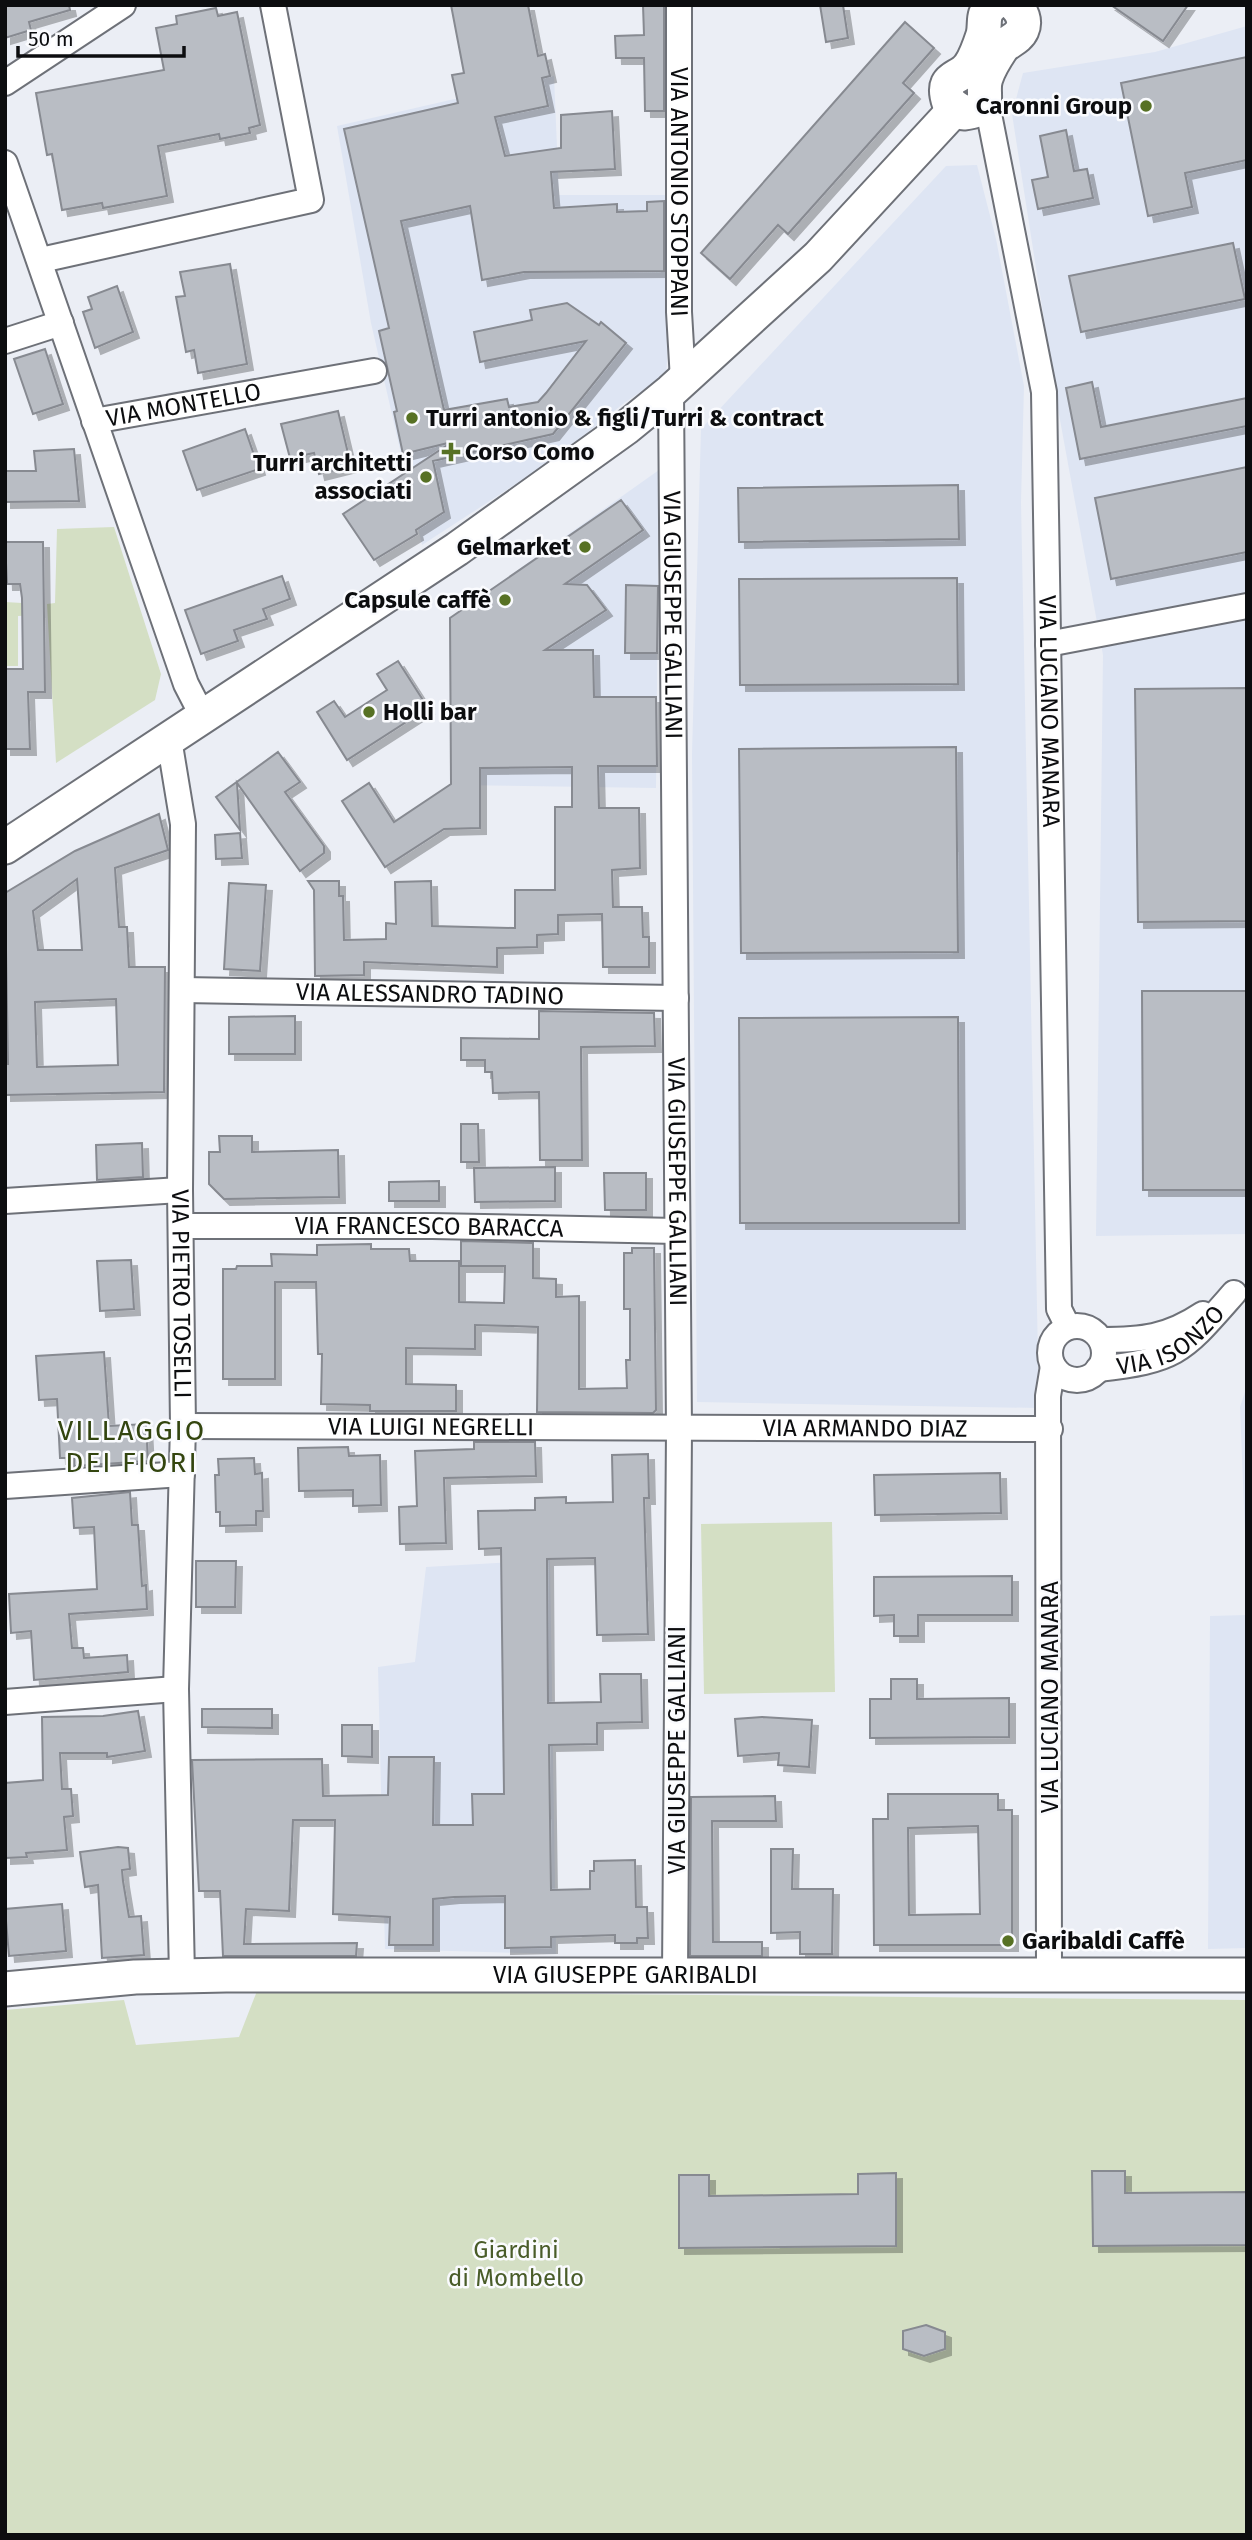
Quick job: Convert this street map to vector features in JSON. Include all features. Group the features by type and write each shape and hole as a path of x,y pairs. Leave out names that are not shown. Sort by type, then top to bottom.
{"main road":[{"path":"5,847 548,486 677,386 818,257 970,104 1003,46 1018,37 1023,29 1021,11 1015,5"},
{"path":"970,104 949,103 947,85 952,77 969,68 984,33 985,9"},
{"name":"VIA GIUSEPPE GARIBALDI","path":"5,1989 182,1976 1247,1975"}],"street":[{"path":"5,83 123,5"},
{"path":"41,260 311,200 274,5"},
{"name":"VIA ANTONIO STOPPANI","path":"677,386 679,5"},
{"name":"VIA LUCIANO MANARA","path":"970,104 1044,392 1059,1309 1068,1327"},
{"name":"VIA MONTELLO","path":"5,163 41,260 94,421 374,371"},
{"path":"5,341 61,323"},
{"name":"VIA GIUSEPPE GALLIANI","path":"676,1974 679,1430 676,998 677,386"},
{"path":"94,421 186,684 203,717"},
{"path":"1048,644 1247,606"},
{"name":"VIA PIETRO TOSELLI","path":"169,739 183,824 180,1190 183,1426 176,1689 182,1976"},
{"name":"VIA ALESSANDRO TADINO","path":"183,990 676,998"},
{"path":"5,1201 180,1190"},
{"name":"VIA FRANCESCO BARACCA","path":"181,1226 432,1226 677,1231"},
{"name":"VIA ISONZO","path":"1101,1340 1143,1340 1179,1330 1240,1288"},
{"name":"VIA ISONZO","path":"1088,1375 1149,1363 1177,1352 1240,1288"},
{"path":"1050,1424 1064,1392 1088,1375 1104,1355 1101,1340 1090,1329 1068,1327 1051,1343 1053,1366 1063,1377 1088,1375"},
{"name":"VIA LUCIANO MANARA","path":"1049,1975 1048,1396 1053,1366"},
{"name":"VIA ARMANDO DIAZ","path":"679,1430 1050,1424"},
{"name":"VIA LUIGI NEGRELLI","path":"183,1426 679,1430"},
{"path":"5,1486 182,1474"},
{"path":"5,1702 176,1689"}],"shaded area":[{"path":"1247,26 1247,1234 1096,1236 1103,655 1058,409 1012,114 1023,73 1155,52"},
{"path":"554,76 559,195 678,195 666,375 624,403 559,456 422,545 371,323 337,126"},
{"path":"977,165 996,239 1024,386 1021,502 1039,1408 697,1402 692,754 701,429 946,166"},
{"path":"659,470 656,788 454,785 451,768 450,618"},
{"path":"1247,1386 1247,1582 1240,1407"},
{"path":"550,1560 556,1954 385,1949 378,1667 415,1662 426,1567"},
{"path":"1247,1615 1247,1948 1208,1949 1210,1616"}],"green space":[{"path":"114,527 161,674 155,700 56,763 47,604 55,603 57,529"},
{"path":"5,602 39,604 40,615 18,616 18,666 5,666"},
{"path":"832,1522 835,1692 704,1694 701,1524"},
{"name":"Giardini di Mombello","path":"257,1991 1247,2000 1247,2535 5,2535 5,2010 124,2000 136,2045 239,2037"}],"building":[{"path":"5,5 69,5 70,10 29,22 31,30 5,38"},
{"path":"451,5 528,5 538,56 545,54 550,76 542,78 548,106 495,117 505,156 561,148 561,115 612,111 615,169 551,172 554,208 617,204 617,212 647,211 647,202 664,201 664,271 524,272 482,280 470,206 401,221 444,410 507,399 509,407 538,402 546,393 586,341 480,362 474,332 532,320 530,310 567,303 599,325 601,322 626,343 553,434 433,461 444,512 416,530 417,534 374,560 343,514 452,442 403,454 394,412 397,411 379,331 389,328 344,129 458,103 452,75 464,73"},
{"path":"643,5 664,5 664,111 645,111 644,58 616,58 615,36 644,35"},
{"path":"820,5 843,5 848,38 826,42"},
{"path":"1111,5 1188,5 1163,41"},
{"path":"216,8 218,16 237,12 260,125 249,128 250,133 220,139 219,134 158,146 167,196 103,208 102,203 62,210 52,154 47,155 36,93 164,70 156,28 177,24 176,16"},
{"path":"905,22 934,48 903,83 914,93 788,234 778,225 730,279 701,253"},
{"path":"1247,57 1247,160 1185,173 1192,207 1148,216 1121,83"},
{"path":"1066,130 1074,171 1087,169 1093,198 1038,209 1032,180 1048,177 1040,136"},
{"path":"1233,243 1245,299 1081,332 1069,276"},
{"path":"230,264 247,364 198,373 194,350 186,352 176,297 185,296 180,272"},
{"path":"117,286 133,332 95,348 83,312 92,309 88,297"},
{"path":"45,349 63,404 33,414 14,359"},
{"path":"1092,382 1101,427 1247,398 1247,426 1080,459 1066,388"},
{"path":"338,411 351,466 319,474 314,453 290,458 281,424"},
{"path":"245,429 259,469 197,490 183,451"},
{"path":"74,449 79,501 5,502 5,471 36,471 34,451"},
{"path":"1247,467 1247,552 1111,579 1095,498"},
{"path":"958,485 959,539 739,542 738,488"},
{"path":"621,500 643,530 565,584 587,585 606,610 545,650 593,650 594,697 656,697 657,766 598,766 599,808 639,808 640,868 612,870 613,907 642,907 643,937 649,937 649,967 603,967 602,914 558,915 558,934 537,935 537,947 497,948 497,967 364,962 364,975 315,976 314,890 308,881 339,881 339,896 343,896 344,940 386,939 386,923 396,924 395,882 431,881 432,926 515,928 515,890 555,890 555,807 572,807 572,767 480,768 480,828 444,829 385,867 342,801 369,783 394,822 451,784 450,618"},
{"path":"5,542 43,542 45,692 28,692 30,749 5,749 5,669 23,669 22,598 20,584 7,584"},
{"path":"282,576 290,599 263,609 267,619 234,630 238,641 201,654 185,610"},
{"path":"957,578 958,684 740,685 739,579"},
{"path":"626,585 658,586 657,653 625,653"},
{"path":"398,661 428,708 347,760 317,712 334,701 345,717 387,690 377,674"},
{"path":"1247,688 1247,921 1138,922 1135,689"},
{"path":"956,747 958,952 741,953 739,749"},
{"path":"278,752 300,782 285,792 324,846 324,853 300,871 237,783 240,830 216,797"},
{"path":"159,814 168,850 115,868 119,927 127,927 129,967 165,967 164,1092 5,1095 5,1064 8,1064 5,893 75,851","holes":["77,879 82,950 38,950 33,911","116,999 118,1065 37,1067 35,1002"]},
{"path":"240,833 242,858 216,859 215,835"},
{"path":"229,883 266,885 260,971 224,969"},
{"path":"1142,991 1247,991 1247,1190 1143,1190"},
{"path":"539,1011 654,1013 655,1046 581,1047 582,1160 540,1160 539,1092 493,1093 492,1072 485,1072 485,1060 461,1060 461,1038 539,1039"},
{"path":"295,1016 295,1054 229,1054 229,1017"},
{"path":"958,1017 959,1223 740,1223 739,1018"},
{"path":"461,1124 478,1124 479,1162 461,1162"},
{"path":"219,1136 252,1136 252,1152 338,1150 339,1197 224,1199 209,1184 209,1152 220,1152"},
{"path":"142,1143 143,1177 97,1180 96,1145"},
{"path":"555,1167 555,1201 475,1202 474,1168"},
{"path":"604,1173 646,1173 646,1210 605,1210"},
{"path":"439,1181 439,1201 389,1201 389,1182"},
{"path":"461,1241 533,1243 533,1278 556,1279 556,1297 579,1296 579,1389 627,1388 630,1309 624,1309 624,1253 632,1253 632,1248 654,1248 656,1410 653,1413 537,1412 538,1327 475,1325 475,1349 406,1348 406,1384 456,1385 456,1411 370,1411 370,1405 321,1404 322,1354 318,1354 316,1282 275,1282 275,1379 223,1379 223,1269 236,1269 237,1266 272,1266 271,1254 317,1255 317,1245 371,1244 371,1249 409,1249 410,1261 459,1261 459,1302 504,1303 505,1266 461,1266"},
{"path":"131,1260 134,1309 100,1311 97,1261"},
{"path":"104,1352 109,1426 146,1424 148,1461 74,1466 74,1458 60,1458 57,1399 39,1400 36,1356"},
{"path":"474,1442 535,1442 536,1476 444,1478 446,1543 400,1544 399,1507 417,1506 415,1451 474,1449"},
{"path":"348,1447 349,1456 380,1455 381,1505 353,1506 353,1490 299,1491 298,1448"},
{"path":"648,1454 649,1498 644,1498 648,1634 597,1635 595,1558 547,1559 548,1703 601,1702 600,1674 641,1674 642,1722 597,1723 597,1744 549,1745 551,1890 590,1889 590,1871 594,1871 594,1861 635,1860 636,1907 647,1907 648,1938 637,1938 637,1943 615,1943 615,1935 551,1937 551,1947 505,1948 505,1896 454,1897 433,1899 433,1945 389,1945 390,1917 333,1914 335,1820 293,1820 289,1911 246,1909 244,1944 357,1943 356,1956 223,1956 220,1891 199,1891 192,1760 322,1759 323,1796 388,1795 389,1757 434,1757 433,1825 473,1825 472,1794 504,1794 501,1548 479,1549 478,1511 535,1510 535,1498 566,1497 566,1503 613,1502 612,1455"},
{"path":"254,1458 255,1474 262,1473 263,1511 256,1511 256,1525 220,1526 220,1512 216,1512 215,1475 219,1475 218,1459"},
{"path":"1000,1473 1001,1513 875,1515 874,1475"},
{"path":"130,1492 132,1525 138,1525 142,1586 146,1585 147,1609 69,1614 72,1648 83,1648 84,1658 127,1655 128,1672 34,1680 31,1631 11,1633 9,1594 97,1589 94,1527 74,1528 72,1498"},
{"path":"196,1561 236,1561 235,1607 196,1607"},
{"path":"1012,1576 1012,1615 918,1615 918,1636 894,1636 894,1615 874,1616 874,1577"},
{"path":"891,1679 917,1679 917,1699 1009,1698 1009,1737 870,1738 870,1699 891,1699"},
{"path":"202,1709 272,1709 272,1728 202,1727"},
{"path":"138,1711 145,1751 107,1757 107,1753 60,1753 62,1789 71,1789 73,1816 64,1817 67,1850 26,1853 27,1857 5,1858 5,1783 43,1780 42,1717 103,1716"},
{"path":"762,1717 812,1720 809,1767 778,1765 779,1753 738,1756 735,1719"},
{"path":"342,1725 372,1725 372,1757 342,1756"},
{"path":"888,1794 998,1794 998,1810 1012,1810 1012,1945 874,1945 873,1819 888,1819","holes":["978,1826 980,1914 909,1915 908,1828"]},
{"path":"775,1796 776,1821 712,1821 713,1942 762,1942 762,1956 690,1956 691,1797"},
{"path":"128,1848 130,1869 122,1870 123,1881 129,1917 141,1916 144,1955 102,1958 98,1885 85,1887 80,1852"},
{"path":"771,1849 793,1849 792,1889 833,1889 832,1954 800,1954 800,1932 771,1933"},
{"path":"62,1904 66,1951 9,1956 5,1909"},
{"path":"1092,2171 1125,2171 1125,2193 1247,2192 1247,2245 1093,2246"},
{"path":"896,2173 896,2246 679,2248 679,2175 709,2175 709,2196 858,2194 858,2174"},
{"path":"926,2325 945,2332 945,2349 924,2356 903,2349 903,2331"}],"place":[{"name":"Caronni Group","path":"1146,106"},
{"name":"Turri antonio & figli/Turri & contract","path":"412,418"},
{"name":"Corso Como","path":"451,452"},
{"name":"Turri architetti associati","path":"426,477"},
{"name":"Gelmarket","path":"585,547"},
{"name":"Capsule caffè","path":"505,600"},
{"name":"Holli bar","path":"369,712"},
{"name":"Garibaldi Caffè","path":"1008,1941"}],"district":[{"name":"VILLAGGIO DEI FIORI","path":"132,1446"}]}
